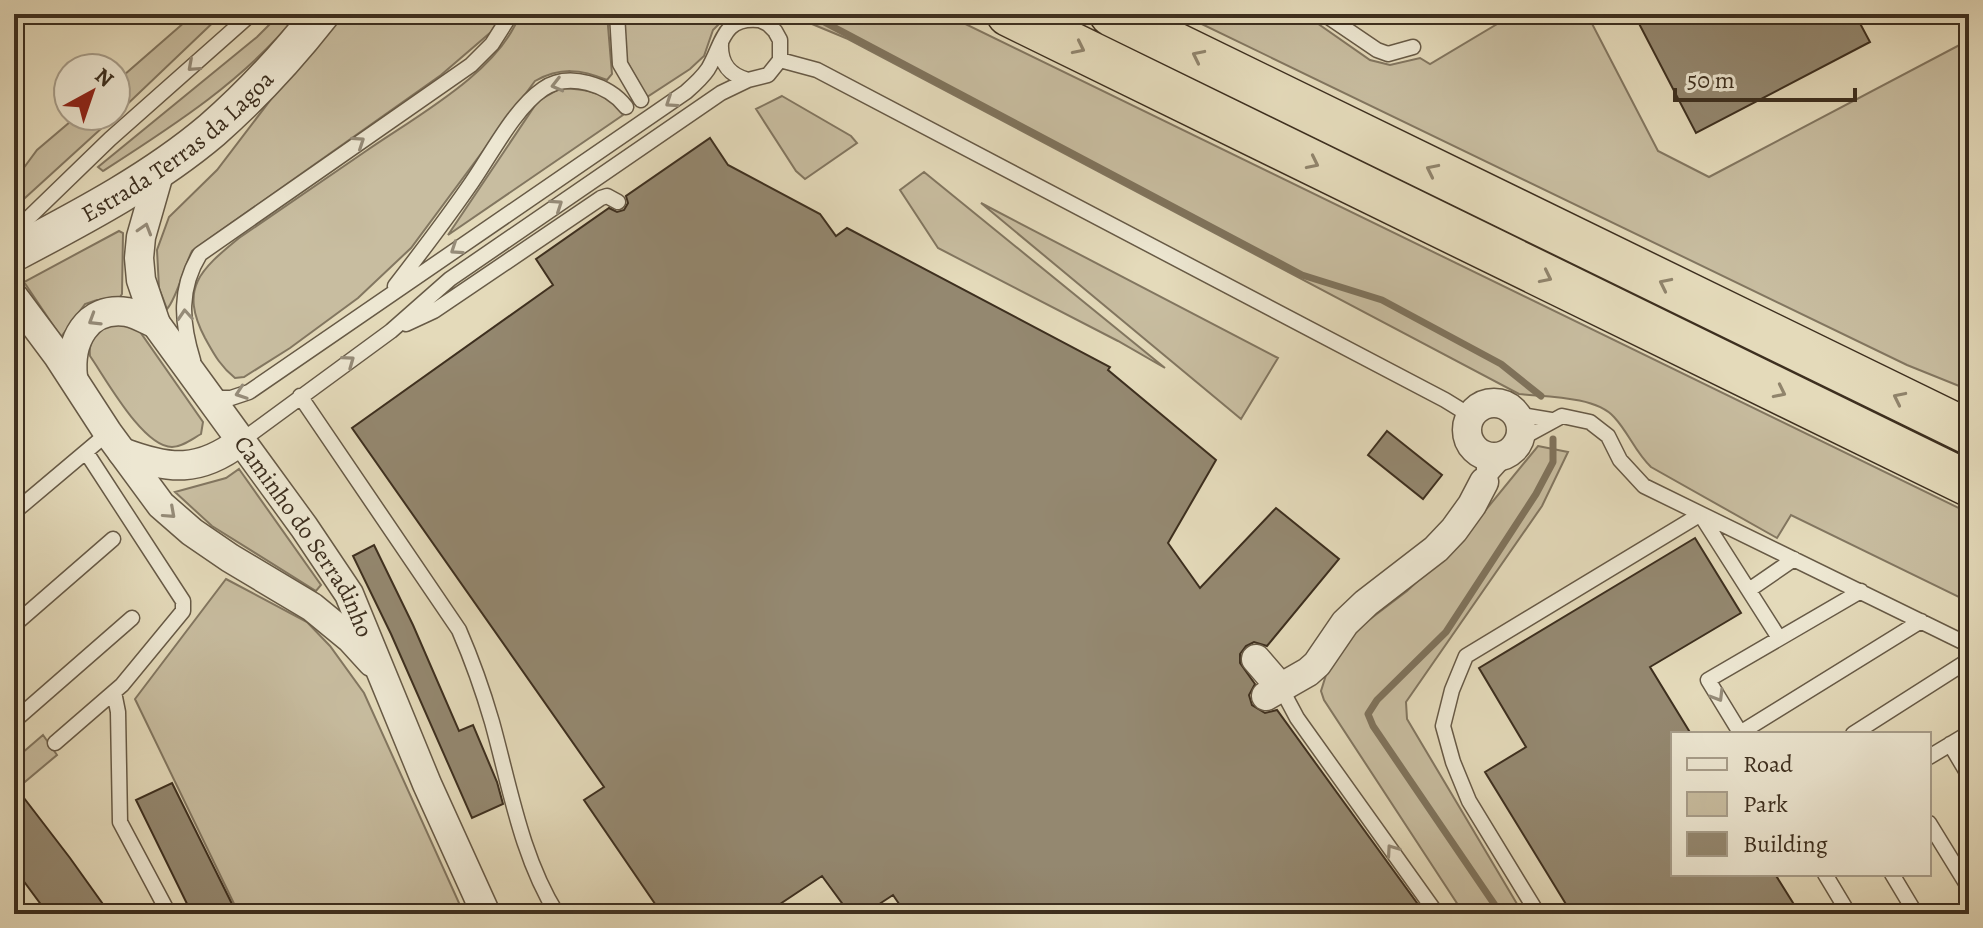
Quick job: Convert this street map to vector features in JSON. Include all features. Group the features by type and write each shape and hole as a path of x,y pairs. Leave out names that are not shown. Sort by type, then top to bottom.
{"highway":[{"path":"1009,14 1969,484"},
{"path":"1112,14 1969,432"}],"street":[{"name":"Estrada Terras da Lagoa","path":"14,253 73,222 210,132 291,52 321,14"},
{"name":"Caminho do Serradinho","path":"161,167 141,237 139,258 141,280 156,324 338,576 363,624 427,784 486,914"},
{"path":"14,297 66,366 115,442 136,485 192,532 312,607 351,639 383,675"},
{"path":"66,366 71,364 74,344 83,326 99,314 130,312 156,324"},
{"path":"14,324 66,366"},
{"path":"1256,659 1274,692 1308,672 1345,623 1436,549 1454,530 1472,505 1503,449 1506,406 1494,404 1481,407 1471,416 1467,431 1469,439 1477,451 1503,449"},
{"path":"136,485 226,452 241,441"}],"lane":[{"path":"14,232 110,139 251,14"},
{"path":"241,441 391,331 450,279 721,93 748,80 768,75 780,60 780,40 768,24 753,17 730,26 707,70 686,92 249,392 231,398 208,394 188,342 183,305 189,271 200,254 471,65 492,44 511,14"},
{"path":"617,14 620,64 641,100"},
{"path":"1324,14 1346,20 1377,50 1388,54 1413,47"},
{"path":"721,44 724,64 738,78 748,80"},
{"path":"780,60 817,70 1418,385 1471,416"},
{"path":"387,296 445,221 523,109 546,87 560,82 596,85 612,93 626,107"},
{"path":"391,331 434,311 601,198 607,196 618,202"},
{"path":"300,396 459,630 472,659 492,722 517,822 543,892 557,914"},
{"path":"1503,449 1562,416 1590,422 1608,436 1620,460 1644,486 1969,645"},
{"path":"1503,449 1551,420"},
{"path":"16,508 86,452 115,442"},
{"path":"55,743 114,692 183,611 183,601 136,485 86,452"},
{"path":"1701,514 1779,638"},
{"path":"1538,914 1469,801 1453,762 1443,726 1452,690 1466,656 1701,514"},
{"path":"14,625 113,539"},
{"path":"1749,590 1794,559"},
{"path":"1740,732 1708,680 1861,591"},
{"path":"14,721 132,618"},
{"path":"1744,732 1921,621"},
{"path":"1856,732 1969,660"},
{"path":"114,692 118,712 120,822 169,914"},
{"path":"1274,692 1297,718 1437,914"},
{"path":"1931,756 1969,733"},
{"path":"1950,744 1969,776"},
{"path":"1931,826 1969,888"},
{"path":"1826,876 1849,914"},
{"path":"1893,876 1916,914"}],"green space":[{"path":"194,14 222,14 132,100 132,68"},
{"path":"280,14 298,14 231,81 103,171 98,167 257,37"},
{"path":"336,14 502,14 491,32 441,75 192,251 167,309 159,288 157,250 169,217 217,170"},
{"path":"520,14 607,14 612,74 607,80 579,72 562,72 535,81 411,248 358,298 290,348 244,377 235,378 218,360 197,321 194,293 204,271 239,238 454,92 494,55"},
{"path":"625,14 704,14 721,22 713,30 704,56 647,97 625,58"},
{"path":"788,14 945,14 1969,513 1969,602 1791,515 1777,538 1651,467 1606,410 1583,401 1519,394 848,39"},
{"path":"1181,14 1304,14 1370,60 1390,65 1420,58 1430,64 1514,14 1587,14 1658,151 1709,177 1969,40 1969,390 1907,365"},
{"path":"561,88 596,93 611,101 623,115 448,235 538,101"},
{"path":"782,96 851,136 857,143 805,179 796,171 756,109"},
{"path":"58,132 97,132 14,208 14,175 20,173 37,150"},
{"path":"924,172 1165,368 938,248 900,190"},
{"path":"981,203 1278,358 1241,419"},
{"path":"119,231 123,233 122,294 118,300 97,300 85,304 61,337 24,282"},
{"path":"111,322 138,329 203,422 201,434 176,447 161,444 149,436 126,410 90,356 95,336"},
{"path":"1538,446 1568,452 1542,506 1406,702 1407,719 1523,914 1464,914 1321,691 1326,675 1357,629 1407,591 1462,539"},
{"path":"239,469 321,585 316,591 212,526 175,492 226,478"},
{"path":"226,579 307,622 330,646 364,693 464,914 239,914 135,699"},
{"path":"43,735 57,755 14,791 14,760"}],"building":[{"path":"1634,14 1855,14 1870,42 1696,133"},
{"path":"710,138 728,165 820,214 836,236 847,228 1110,367 1108,370 1216,460 1168,543 1200,588 1276,508 1339,559 1267,646 1254,642 1246,646 1240,654 1240,663 1255,684 1249,695 1252,705 1265,713 1277,710 1425,914 906,914 893,895 864,914 850,914 822,876 765,914 662,914 584,800 604,787 352,428 553,285 536,259 609,208 617,212 624,210 628,203 626,196"},
{"path":"1387,431 1442,475 1423,499 1368,455"},
{"path":"1695,538 1741,613 1650,667 1690,732 1671,732 1671,876 1776,876 1800,914 1572,914 1485,772 1526,747 1479,668"},
{"path":"374,545 459,731 473,725 497,782 503,804 472,818 353,556"},
{"path":"172,783 237,914 192,914 136,800"},
{"path":"14,785 110,914 48,914 14,868"}],"waterway":[{"path":"809,14 1302,275 1382,300 1501,364 1541,396"},
{"path":"1501,914 1373,726 1368,714 1377,700 1446,632 1536,494 1553,462 1553,439"}]}
